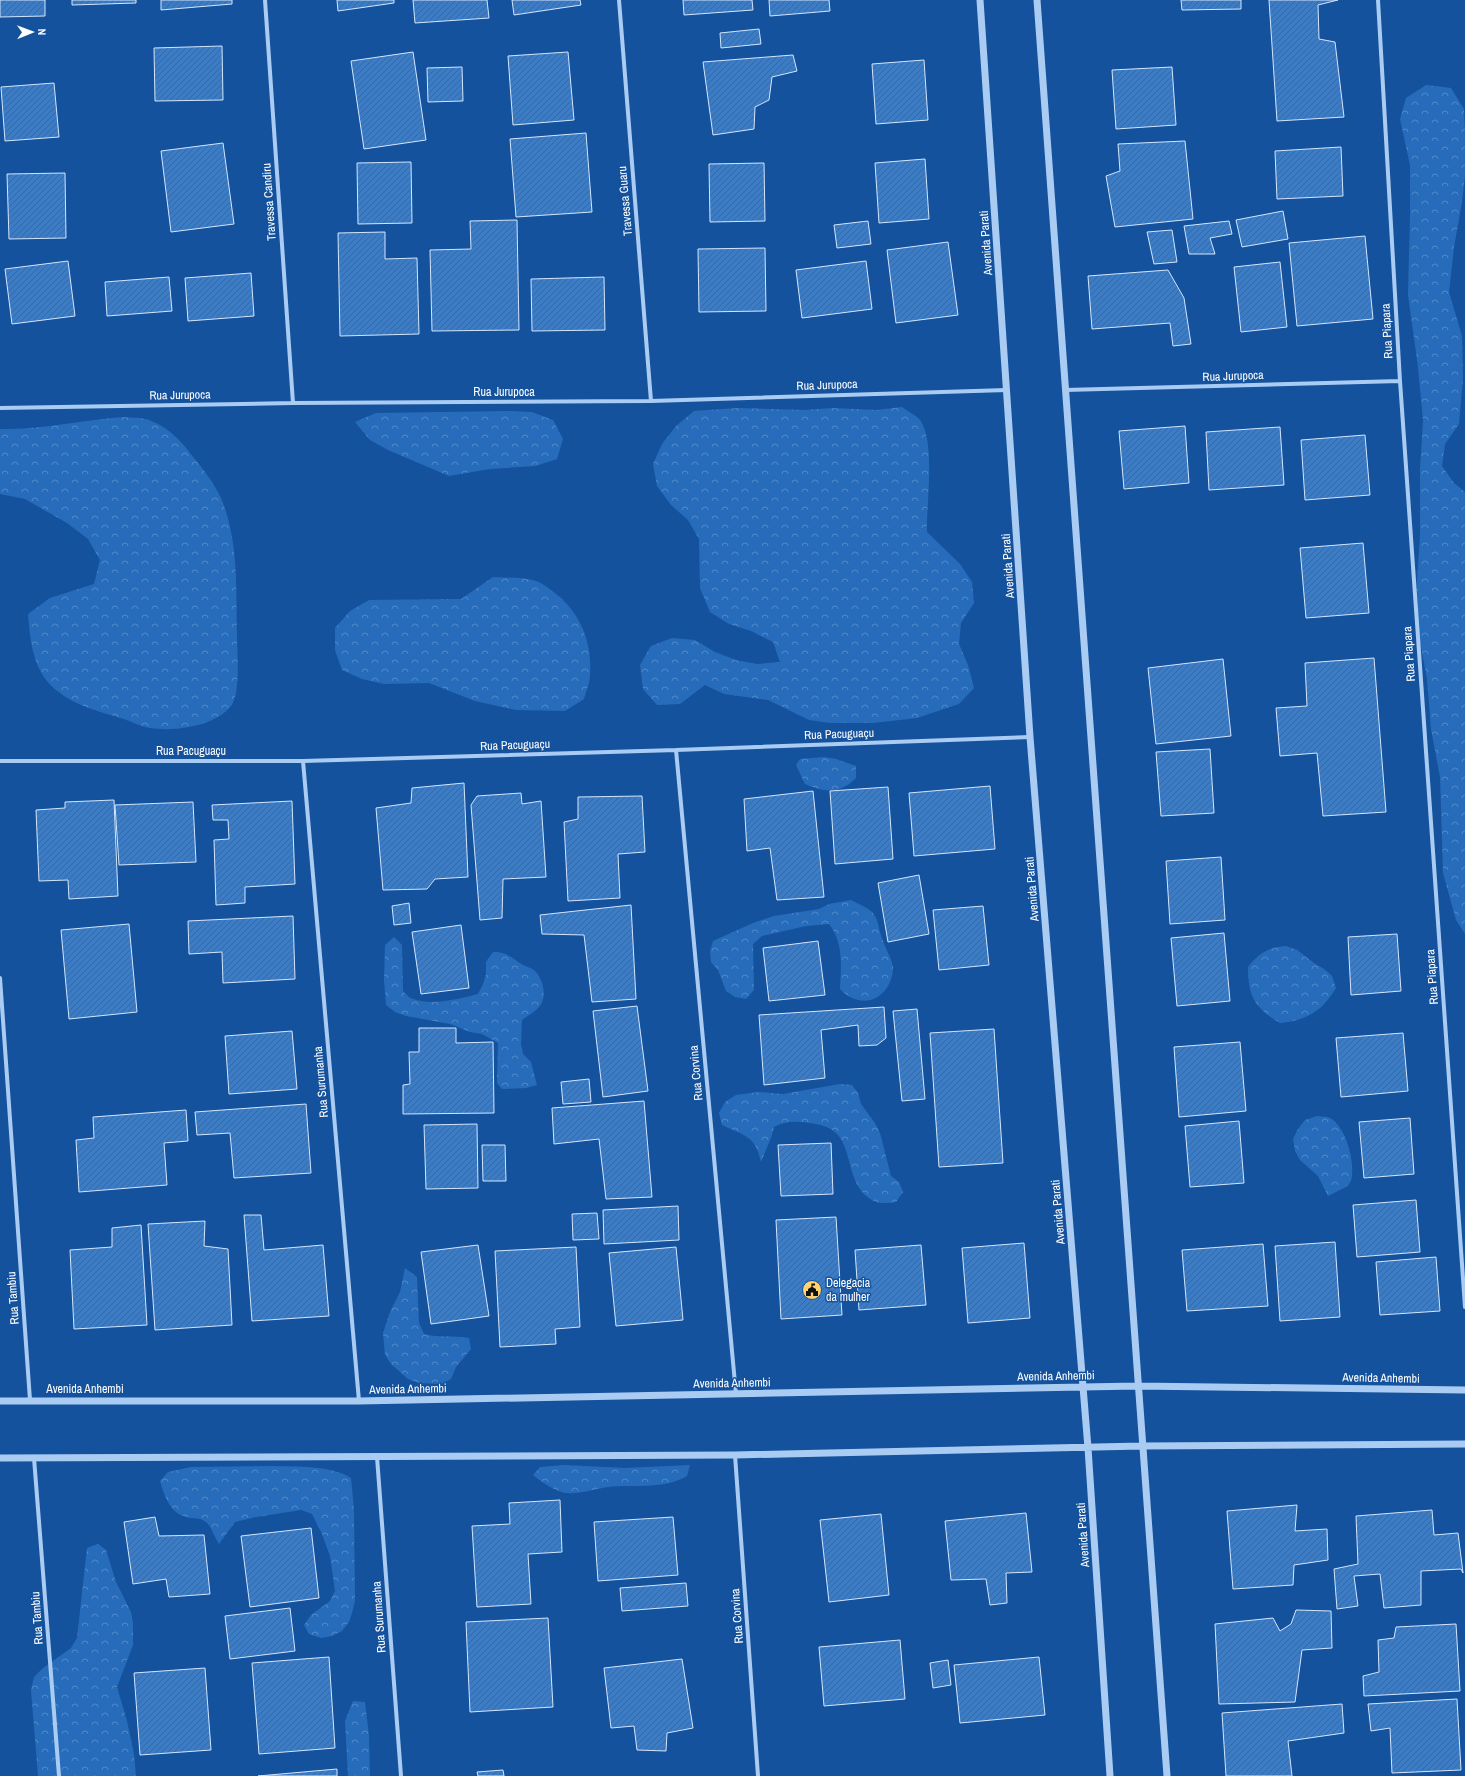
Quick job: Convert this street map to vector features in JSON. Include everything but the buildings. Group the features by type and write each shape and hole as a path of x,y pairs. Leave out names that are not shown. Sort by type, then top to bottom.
{"street":[{"name":"Travessa Candiru","path":"265,0 293,403"},
{"name":"Travessa Guaru","path":"619,0 651,401"},
{"name":"Avenida Parati","path":"980,0 1008,390 1030,737 1088,1448 1110,1776"},
{"path":"1037,0 1137,1386 1167,1776"},
{"name":"Rua Piapara","path":"1378,0 1400,381 1465,1307"},
{"name":"Rua Jurupoca","path":"1065,390 1400,381"},
{"name":"Rua Jurupoca","path":"0,408 293,403 651,401 1008,390"},
{"name":"Rua Pacuguaçu","path":"0,761 303,760 676,750 1030,737"},
{"name":"Rua Corvina","path":"676,750 736,1394"},
{"name":"Rua Surumanha","path":"303,760 359,1401"},
{"name":"Rua Tambiu","path":"0,978 30,1400"},
{"name":"Avenida Anhembi","path":"0,1401 359,1401 1137,1386 1465,1390"},
{"path":"0,1458 735,1455 1142,1446 1465,1444"},
{"name":"Rua Corvina","path":"735,1455 758,1776"},
{"name":"Rua Surumanha","path":"377,1457 401,1776"},
{"name":"Rua Tambiu","path":"34,1458 59,1776"}],"green space":[{"path":"1426,85 1451,88 1464,109 1465,176 1449,292 1462,336 1463,379 1459,424 1445,444 1442,466 1454,483 1465,492 1465,934 1456,920 1443,873 1440,777 1431,729 1427,679 1418,631 1417,582 1420,536 1420,468 1423,421 1418,367 1408,295 1410,165 1400,119 1406,98"},
{"path":"902,407 920,420 925,430 928,443 929,474 927,532 960,564 972,582 974,603 961,623 959,644 968,665 974,688 959,704 917,718 873,723 830,723 809,720 768,700 724,694 705,685 680,704 657,705 643,689 640,665 651,646 672,638 695,640 715,652 736,660 757,664 780,662 773,642 751,631 729,624 710,612 700,588 699,539 688,520 671,505 657,486 653,464 662,444 676,426 694,411 738,408 805,410 832,408 877,410"},
{"path":"532,412 553,420 563,439 557,459 535,466 490,469 449,476 388,450 370,440 355,422 376,413"},
{"path":"124,417 140,418 152,421 166,429 184,445 208,476 218,492 227,514 231,531 234,548 236,583 238,672 236,692 231,706 224,713 205,723 194,726 160,729 140,726 124,719 83,706 63,696 47,681 35,658 28,614 50,598 94,584 100,560 88,539 67,523 25,499 0,494 0,429 31,428"},
{"path":"493,577 525,579 539,582 549,588 569,606 580,624 588,643 590,678 584,699 565,711 516,710 475,701 429,683 384,684 362,679 342,670 335,650 335,628 350,611 369,600 461,599"},
{"path":"824,757 836,759 856,766 856,778 844,787 832,790 819,789 805,784 796,765 800,759"},
{"path":"851,900 868,909 874,915 893,967 890,983 880,995 874,999 866,1001 858,1000 849,996 840,989 841,964 839,947 834,931 829,924 806,926 762,936 753,944 754,990 746,999 735,997 726,991 718,970 711,962 710,951 713,941 753,923 774,916 819,909 829,904"},
{"path":"394,937 402,945 403,991 410,998 420,1001 445,1001 478,994 486,974 486,962 493,952 506,954 537,973 542,983 544,993 542,1003 537,1009 522,1020 521,1044 523,1054 531,1062 537,1085 526,1088 502,1089 497,1083 498,1043 482,1034 470,1032 450,1024 406,1016 395,1012 386,1005 384,980 385,945"},
{"path":"1286,946 1297,950 1324,969 1332,976 1336,988 1325,1003 1313,1013 1299,1020 1280,1023 1264,1012 1255,1001 1249,986 1248,967 1264,952 1274,948"},
{"path":"840,1084 852,1085 858,1093 861,1104 875,1123 880,1133 891,1176 899,1182 903,1192 896,1202 879,1203 865,1195 855,1180 847,1154 840,1138 835,1132 826,1127 805,1122 796,1122 774,1127 761,1162 756,1146 752,1141 743,1134 722,1125 719,1113 725,1102 736,1095 759,1092 783,1094"},
{"path":"1317,1116 1330,1118 1340,1128 1347,1143 1352,1160 1352,1176 1348,1186 1328,1196 1318,1176 1300,1160 1295,1151 1293,1139 1305,1120"},
{"path":"405,1268 417,1277 419,1323 424,1334 469,1338 471,1349 456,1367 451,1379 441,1384 419,1383 408,1379 391,1364 385,1355 383,1333 390,1312 400,1292"},
{"path":"564,1465 625,1468 690,1465 687,1476 668,1483 649,1486 608,1487 571,1493 562,1492 553,1488 533,1475 540,1467"},
{"path":"271,1466 323,1469 343,1474 351,1478 354,1510 355,1601 349,1622 342,1631 332,1636 321,1638 309,1634 304,1625 311,1615 330,1601 335,1591 330,1556 322,1534 312,1514 301,1510 235,1522 219,1544 210,1526 206,1522 201,1519 189,1518 180,1515 172,1508 168,1503 160,1481 168,1472 191,1467"},
{"path":"98,1544 106,1550 116,1582 131,1612 133,1623 133,1645 117,1687 127,1721 134,1754 136,1776 38,1776 31,1690 34,1677 43,1668 71,1648 77,1638 87,1548"},
{"path":"353,1701 365,1702 369,1736 370,1776 348,1776 345,1721"}],"place":[{"name":"Delegacia da mulher","path":"812,1290"}]}
